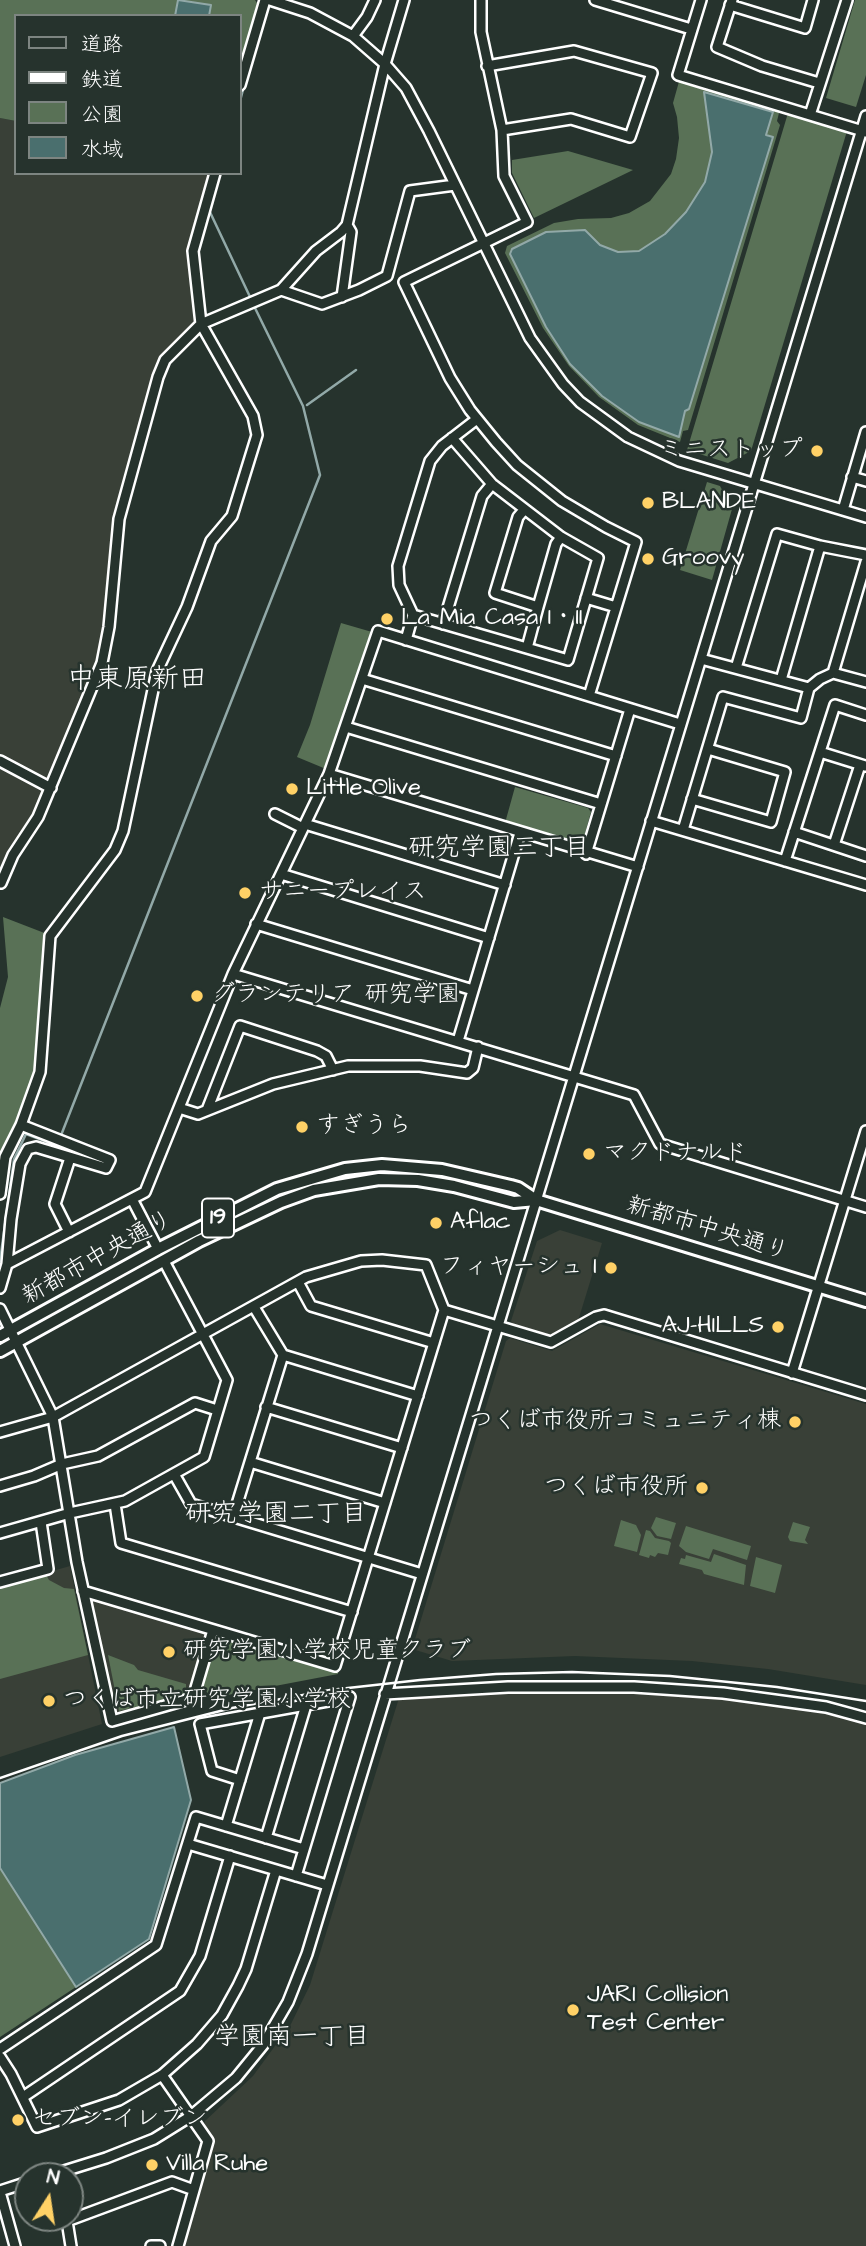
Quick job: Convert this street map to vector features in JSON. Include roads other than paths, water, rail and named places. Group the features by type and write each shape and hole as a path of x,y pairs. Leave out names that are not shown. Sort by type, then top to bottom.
{"main road":[{"name":"新都市中央通り","path":"0,1336 276,1189 345,1169 382,1166 421,1167 462,1173 518,1188 536,1200 866,1301"},
{"name":"新都市中央通り","path":"0,1351 199,1241 281,1202 314,1190 379,1179 418,1180 454,1186 514,1202 536,1200"}],"street":[{"path":"242,79 267,0 310,13 354,36 385,64 406,88 530,338 563,384 580,402 613,428 655,451 753,484 866,517"},
{"path":"354,36 375,0"},
{"path":"1,883 13,855 38,817 102,663 109,627 119,519 165,360 201,324 281,290 316,251 347,225 385,64 404,0"},
{"path":"481,0 481,32 502,130 504,176 527,222 404,282 450,378 477,419 510,457 541,486 582,514 636,541 589,696"},
{"path":"595,0 691,29"},
{"path":"701,0 678,75 864,131"},
{"path":"813,0 805,28 731,3 717,47 762,66 819,83"},
{"path":"810,115 847,0"},
{"path":"487,66 574,51 652,73 630,137 571,120 502,130"},
{"path":"84,2165 154,2139 191,2116 236,2078 269,2035 288,2002 307,1954 753,484 864,131 866,116"},
{"path":"0,1194 5,1157 21,1125 40,1072 50,936 115,850 124,831 156,671 187,607 211,541 232,516 253,454 257,428 253,416 201,324 193,251 214,175"},
{"path":"281,290 322,304 387,276 410,191 454,185"},
{"path":"342,297 351,232 347,225"},
{"path":"406,640 413,615 398,585 398,566 429,461 442,446 477,419"},
{"path":"843,510 866,432"},
{"path":"413,615 568,660 598,558 561,537 492,484 452,438"},
{"path":"852,477 866,481"},
{"path":"443,624 482,496 492,484"},
{"path":"524,510 518,517 495,593 538,607"},
{"path":"736,668 777,534 866,555"},
{"path":"527,648 556,544 561,537"},
{"path":"781,680 820,546"},
{"path":"683,830 723,697 801,718 809,688 833,673 866,562"},
{"path":"586,598 616,607"},
{"path":"7,1264 145,1192 233,974 329,774 378,631 680,724"},
{"path":"701,659 809,688"},
{"path":"833,673 866,682"},
{"path":"362,679 616,756"},
{"path":"785,861 835,705 866,715"},
{"path":"586,853 631,709"},
{"path":"346,727 601,804"},
{"path":"692,799 771,822 785,772 708,749"},
{"path":"820,752 863,765 834,845"},
{"path":"0,761 51,788"},
{"path":"329,774 638,867"},
{"path":"277,819 505,885"},
{"path":"651,821 866,885"},
{"path":"794,832 866,856"},
{"path":"458,1041 520,833"},
{"path":"281,874 489,938"},
{"path":"256,924 473,990"},
{"path":"233,974 634,1096 660,1144 866,1207"},
{"path":"207,1110 240,1026 317,1051 326,1056 333,1070"},
{"path":"179,1108 198,1114 273,1084 348,1066 420,1066 467,1073 473,1068 478,1047"},
{"path":"0,1288 7,1264 20,1164 28,1149 36,1147 106,1168 110,1160 21,1125"},
{"path":"792,1373 863,1149 866,1131"},
{"path":"69,1232 55,1204 70,1158"},
{"path":"132,1199 159,1249"},
{"path":"0,1533 70,1513 125,1502 204,1457 227,1380 164,1261"},
{"path":"0,1432 53,1417 298,1282 328,1269 361,1261 426,1265 444,1310 335,1666 83,1591"},
{"path":"298,1282 311,1306 434,1343"},
{"path":"254,1307 282,1354 418,1396"},
{"path":"0,1309 53,1417 83,1591 112,1721 193,1698 213,1630"},
{"path":"444,1310 551,1342 604,1315 866,1395"},
{"path":"233,1517 282,1354"},
{"path":"0,1486 62,1464 98,1456 195,1403 217,1410"},
{"path":"266,1407 402,1448"},
{"path":"250,1462 385,1503"},
{"path":"174,1474 191,1504 422,1574"},
{"path":"115,1504 121,1543 352,1612"},
{"path":"0,1582 48,1569 41,1522"},
{"path":"385,1694 533,1687 634,1687 723,1693 826,1707 866,1718"},
{"path":"240,1780 212,1771 200,1724 350,1697 296,1876"},
{"path":"266,1838 306,1705"},
{"path":"226,1826 260,1713"},
{"path":"0,2049 156,1945 196,1817 304,1849"},
{"path":"188,1844 327,1885"},
{"path":"23,2097 180,1991 200,1956 230,1856"},
{"path":"0,2057 37,2127 119,2100 162,2075 197,2044 222,2015 239,1986 276,1870"},
{"path":"162,2075 208,2141 178,2246"},
{"path":"71,2246 67,2221 172,2182 194,2190"},
{"path":"0,2192 15,2246"},
{"path":"151,2246 160,2246"}],"water":[{"path":"178,0 211,5 209,14 175,14"},
{"path":"704,92 773,112 766,135 773,137 679,437 639,422 602,396 570,364 546,327 510,254 512,249 546,232 585,230 600,245 618,252 639,251 665,234 686,212 705,182 712,152"},
{"path":"174,1727 191,1800 149,1939 76,1987 0,1868 0,1783 75,1755"}],"waterway":[{"path":"242,94 244,86"},
{"path":"209,210 251,299"},
{"path":"0,1261 14,1159 26,1134 53,1144 58,1143 320,475 303,406 255,308"},
{"path":"307,405 356,370"}],"railway":[{"path":"0,1778 122,1736 232,1708 330,1690 420,1680 572,1672 670,1676 777,1687 866,1701"}],"place":[{"name":"ミニストップ","path":"817,451"},
{"name":"BLANDE","path":"648,503"},
{"name":"Groovy","path":"648,559"},
{"name":"La Mia Casa I・II","path":"387,619"},
{"name":"Little Olive","path":"292,789"},
{"name":"サニープレイス","path":"245,893"},
{"name":"グランテリア 研究学園","path":"197,996"},
{"name":"すぎうら","path":"302,1127"},
{"name":"マクドナルド","path":"589,1154"},
{"name":"Aflac","path":"436,1223"},
{"name":"フィヤーシュ I","path":"611,1268"},
{"name":"AJ-HILLS","path":"778,1327"},
{"name":"つくば市役所コミュニティ棟","path":"795,1422"},
{"name":"つくば市役所","path":"702,1488"},
{"name":"研究学園小学校児童クラブ","path":"169,1652"},
{"name":"つくば市立研究学園小学校","path":"49,1701"},
{"name":"JARI Collision Test Center","path":"573,2010"},
{"name":"セブン-イレブン","path":"18,2120"},
{"name":"Villa Ruhe","path":"152,2165"}],"district":[{"name":"中東原新田","path":"137,681"},
{"name":"研究学園三丁目","path":"499,850"},
{"name":"研究学園二丁目","path":"276,1516"},
{"name":"学園南一丁目","path":"292,2039"}]}
